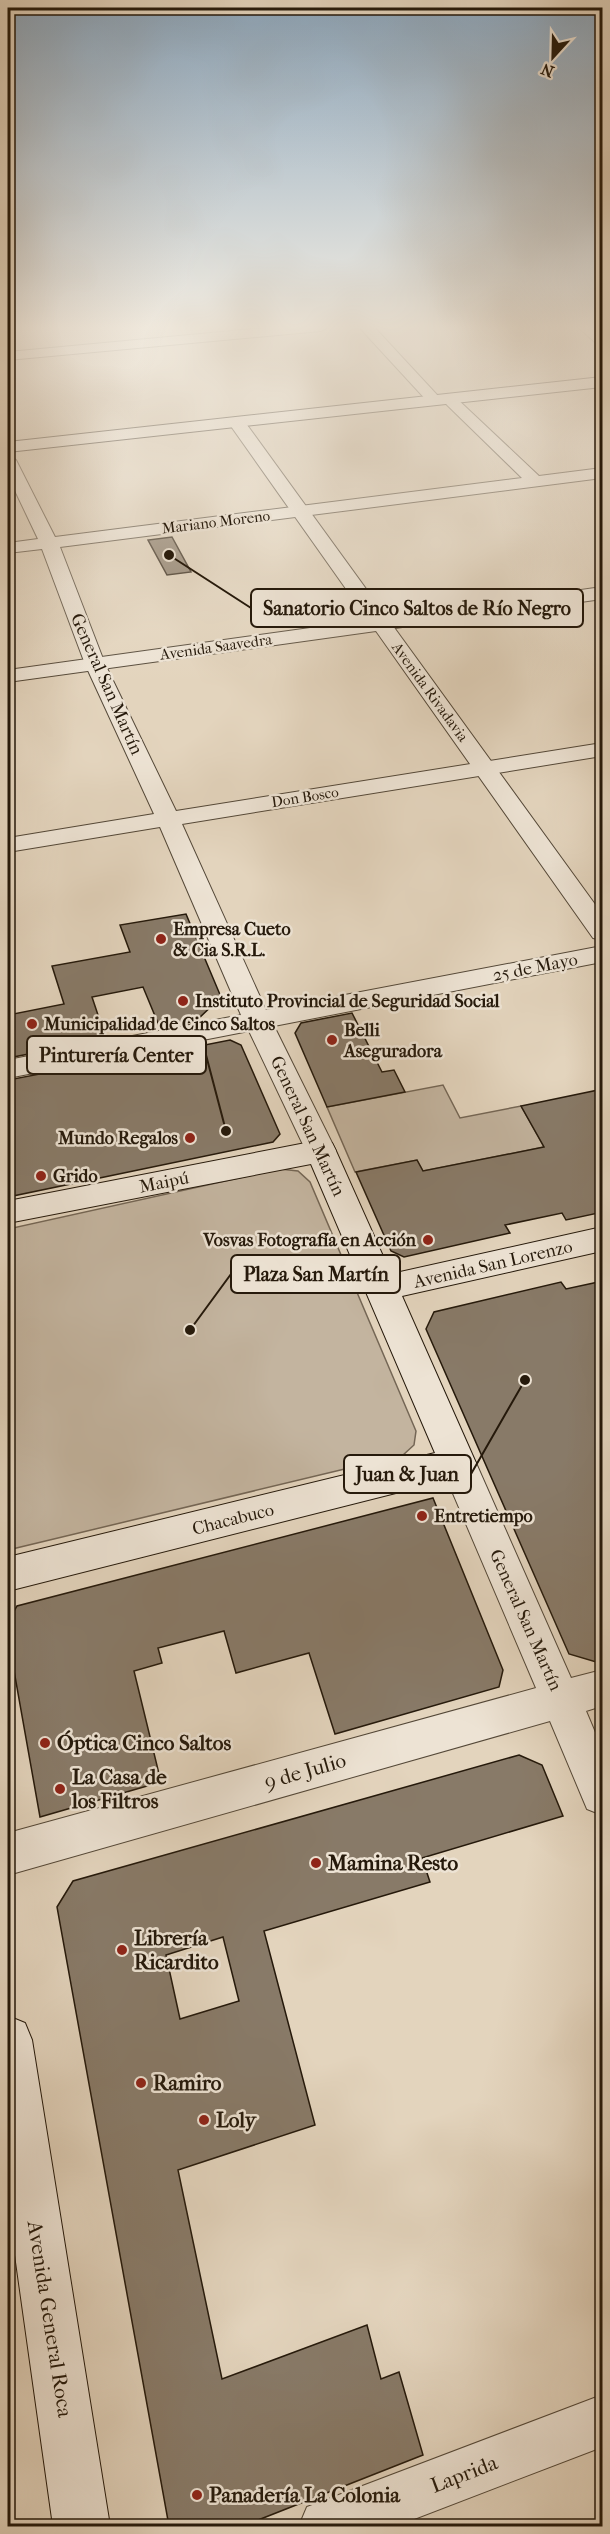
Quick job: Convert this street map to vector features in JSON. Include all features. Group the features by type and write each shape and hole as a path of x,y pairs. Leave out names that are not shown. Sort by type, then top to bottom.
{"main road":[{"path":"8,447 24,445"},
{"name":"Avenida Rivadavia","path":"254,445 603,932"},
{"name":"Avenida Saavedra","path":"8,676 381,624"},
{"name":"Maipú","path":"8,1212 321,1151"},
{"name":"General San Martín","path":"321,1151 458,1463"},
{"name":"Avenida San Lorenzo","path":"383,1288 603,1239"},
{"name":"Chacabuco","path":"8,1574 458,1463"},
{"name":"Avenida General Roca","path":"8,2040 82,2526"}],"street":[{"path":"494,445 536,482"},
{"name":"General San Martín","path":"8,460 49,543 95,664 168,819 258,1020 321,1151"},
{"name":"Mariano Moreno","path":"8,548 536,482 598,478"},
{"name":"Avenida Saavedra","path":"381,624 603,593"},
{"name":"Don Bosco","path":"8,845 603,749"},
{"name":"25 de Mayo","path":"8,1069 603,954"},
{"name":"General San Martín","path":"458,1463 603,1795"},
{"name":"9 de Julio","path":"8,1854 603,1688"},
{"name":"Laprida","path":"326,2526 603,2421"}],"shaded area":[{"path":"443,1085 460,1118 521,1106 544,1147 423,1171 417,1160 355,1172 327,1107"},
{"path":"280,1169 298,1171 310,1182 416,1431 414,1445 403,1455 8,1550 8,1229"}],"building":[{"path":"172,537 191,572 167,575 148,540"},
{"path":"186,914 221,997 196,1021 160,1028 143,987 92,997 106,1039 8,1058 8,1015 64,1004 52,966 130,952 120,925"},
{"path":"352,1013 382,1072 394,1070 405,1092 327,1107 295,1033 301,1023"},
{"path":"230,1040 241,1045 280,1134 273,1142 8,1197 8,1080 113,1060 114,1063"},
{"path":"603,1089 603,1212 566,1220 562,1213 505,1225 510,1233 404,1257 391,1251 356,1172 417,1160 423,1171 544,1147 521,1106"},
{"path":"603,1281 603,1664 569,1654 426,1329 434,1312 561,1282 566,1289"},
{"path":"433,1498 503,1670 499,1687 335,1734 309,1653 236,1673 224,1631 158,1648 162,1663 134,1671 161,1782 40,1817 8,1637 8,1622 17,1606"},
{"path":"519,1755 542,1765 563,1816 422,1858 430,1882 264,1931 315,2125 178,2170 222,2379 367,2325 381,2379 399,2372 423,2455 243,2526 169,2526 57,1907 73,1881","holes":["223,1937 239,2001 180,2019 166,1955"]}],"place":[{"name":"Sanatorio Cinco Saltos de Río Negro","path":"169,555"},
{"name":"Empresa Cueto & Cia S.R.L.","path":"161,939"},
{"name":"Instituto Provincial de Seguridad Social","path":"183,1001"},
{"name":"Municipalidad de Cinco Saltos","path":"32,1024"},
{"name":"Belli Aseguradora","path":"332,1040"},
{"name":"Pinturería Center","path":"226,1131"},
{"name":"Mundo Regalos","path":"190,1138"},
{"name":"Grido","path":"41,1176"},
{"name":"Vosvas Fotografía en Acción","path":"428,1240"},
{"name":"Plaza San Martín","path":"190,1330"},
{"name":"Juan & Juan","path":"525,1380"},
{"name":"Entretiempo","path":"422,1516"},
{"name":"Óptica Cinco Saltos","path":"45,1743"},
{"name":"La Casa de los Filtros","path":"60,1789"},
{"name":"Mamina Resto","path":"316,1863"},
{"name":"Librería Ricardito","path":"122,1950"},
{"name":"Ramiro","path":"141,2083"},
{"name":"Loly","path":"204,2120"},
{"name":"Panadería La Colonia","path":"197,2495"}]}
